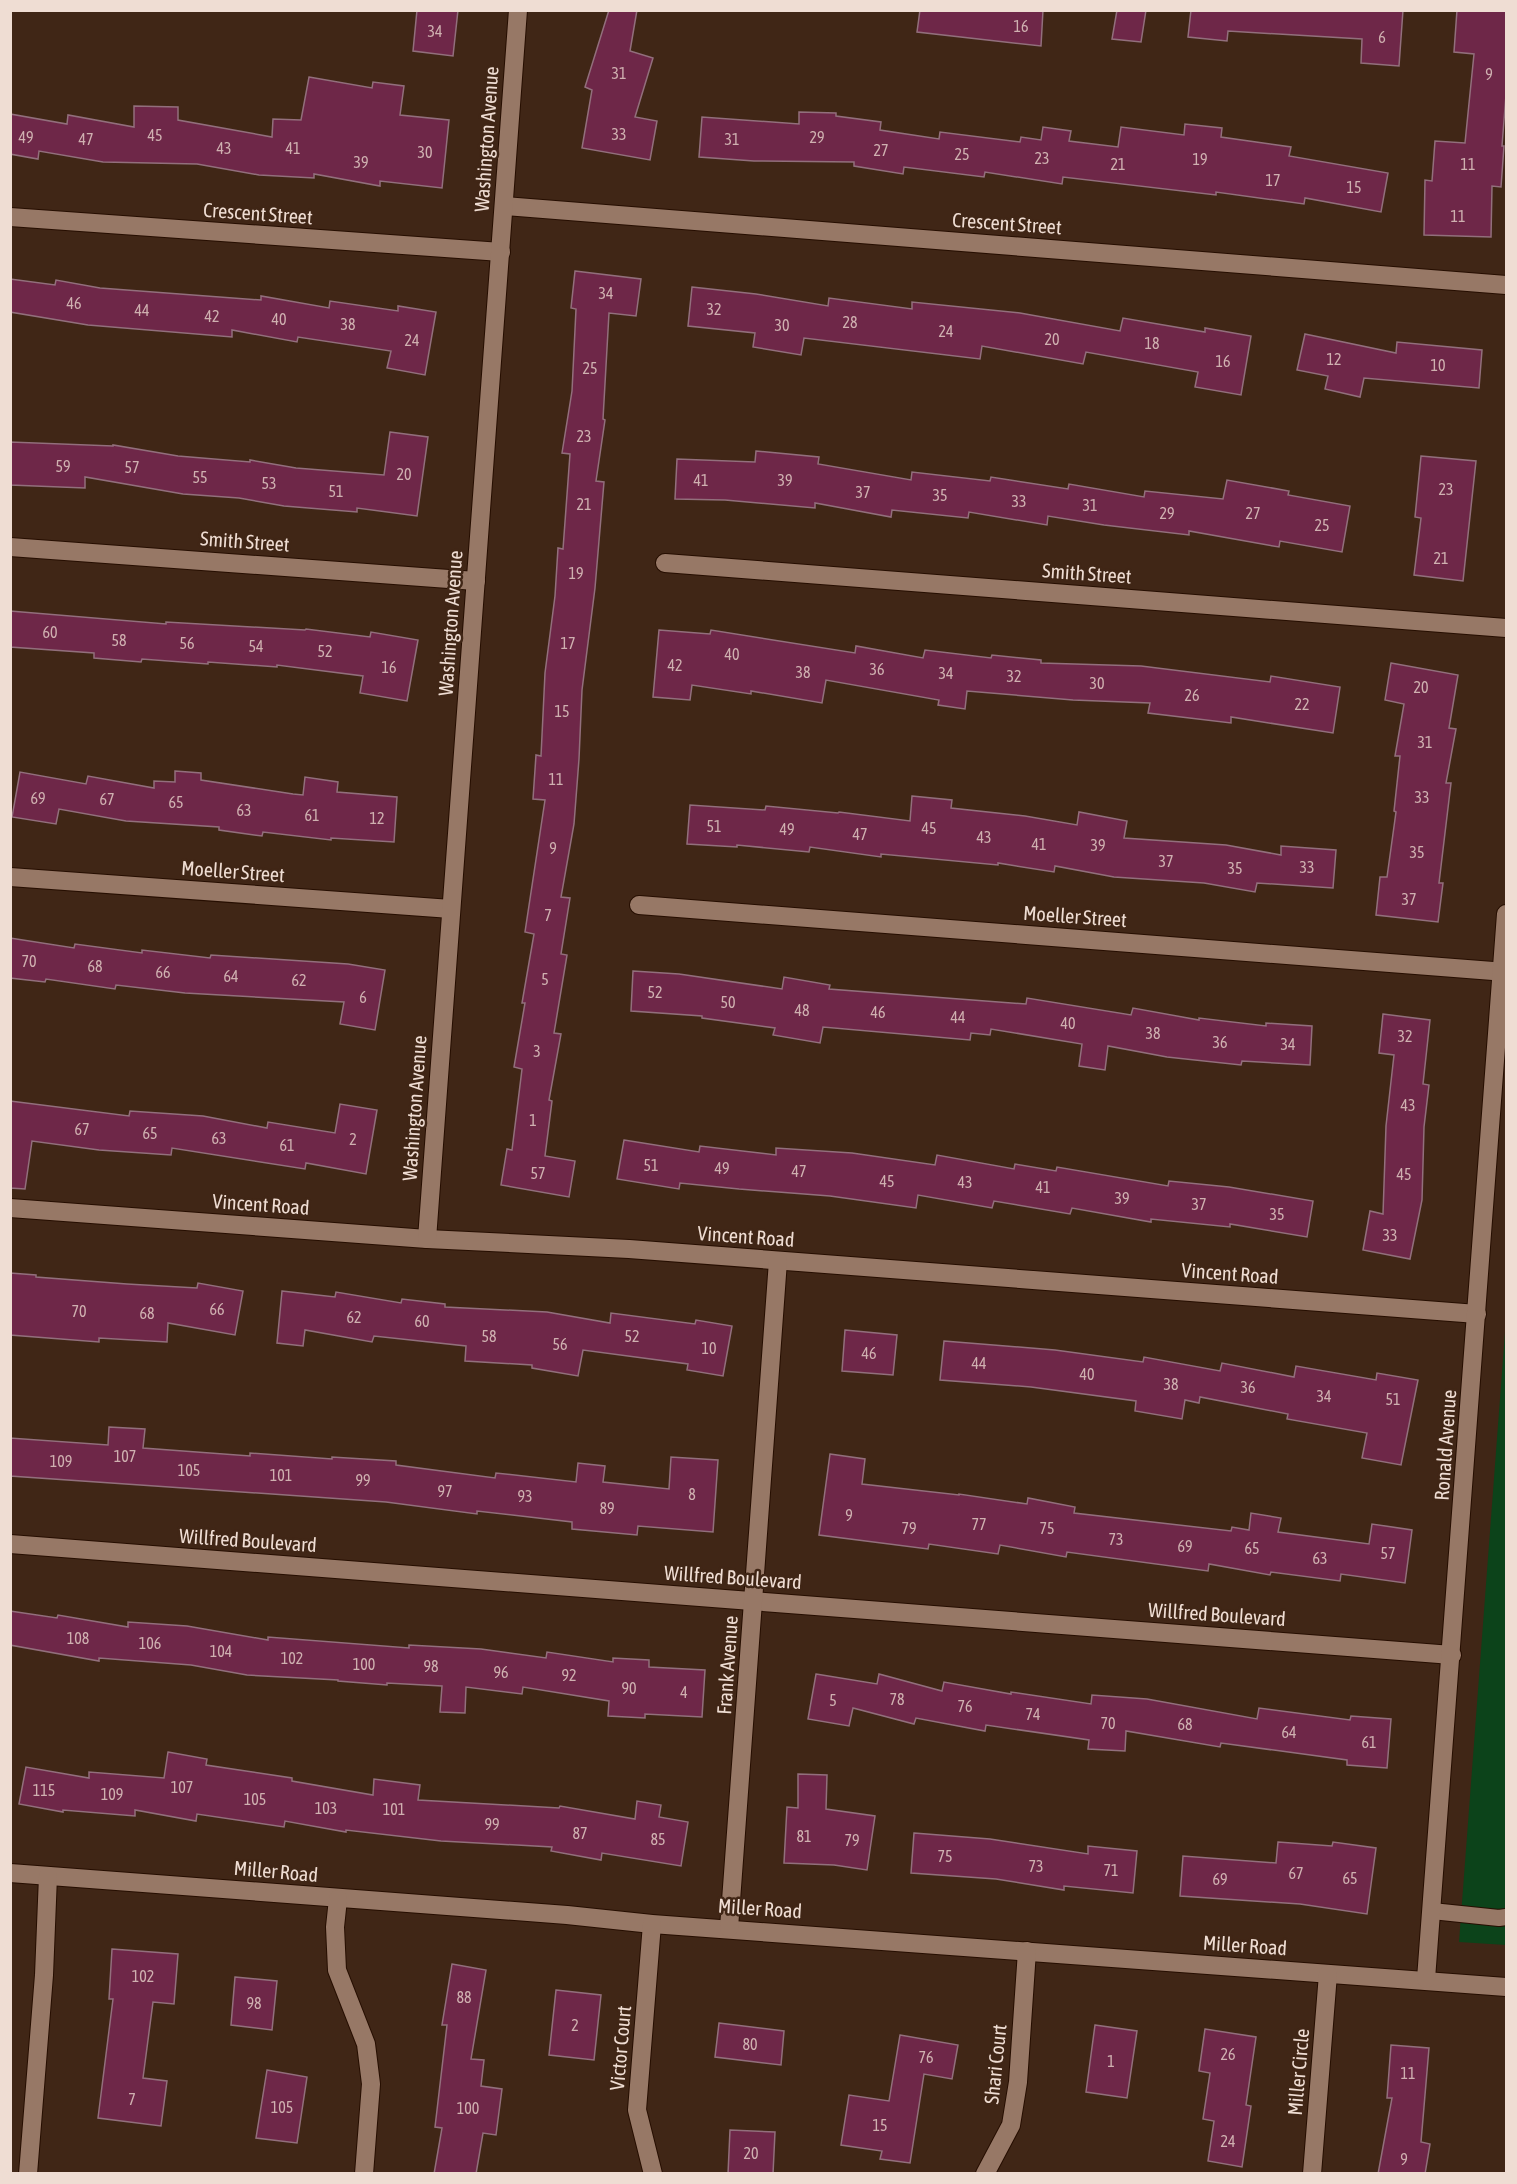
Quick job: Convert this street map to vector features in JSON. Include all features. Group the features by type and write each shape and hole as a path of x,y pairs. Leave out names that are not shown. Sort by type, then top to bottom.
{"street":[{"name":"Washington Avenue","path":"427,1239 518,10"},
{"name":"Crescent Street","path":"504,206 1506,285"},
{"name":"Crescent Street","path":"10,217 501,252"},
{"name":"Smith Street","path":"10,547 476,581"},
{"name":"Smith Street","path":"665,563 1506,628"},
{"name":"Moeller Street","path":"10,877 451,909"},
{"name":"Moeller Street","path":"639,905 1504,972"},
{"name":"Ronald Avenue","path":"1426,1979 1504,972 1506,914"},
{"name":"Vincent Road","path":"10,1208 427,1239 629,1249 1477,1314"},
{"name":"Frank Avenue","path":"729,1928 778,1261"},
{"name":"Willfred Boulevard","path":"10,1544 1452,1655"},
{"name":"Miller Road","path":"10,1873 567,1915 652,1924 1328,1974 1426,1979 1506,1987"},
{"path":"28,2174 44,1975 48,1876"},
{"path":"338,1899 335,1927 337,1970 366,2044 371,2084 364,2174"},
{"name":"Victor Court","path":"652,1924 637,2110 653,2174"},
{"name":"Shari Court","path":"985,2174 1011,2125 1018,2082 1027,1952"},
{"name":"Miller Circle","path":"1312,2174 1328,1974"}],"lane":[{"path":"1432,1911 1506,1917"}],"green space":[{"path":"1506,1319 1506,1945 1459,1942"}],"building":[{"path":"417,10 458,10 453,56 413,51"},
{"path":"609,10 637,10 630,51 653,58 635,117 657,121 650,160 582,148 592,90 585,87"},
{"path":"920,10 1043,10 1041,46 917,32"},
{"path":"1117,10 1146,10 1141,42 1112,39"},
{"path":"1191,10 1403,10 1399,66 1361,63 1362,39 1228,31 1227,41 1188,37"},
{"path":"1457,10 1506,10 1506,95 1502,146 1504,146 1501,187 1492,186 1491,237 1424,235 1425,180 1432,181 1435,141 1465,143 1474,54 1454,52"},
{"path":"309,77 372,88 373,82 404,86 400,115 449,120 442,188 380,181 380,186 314,174 314,178 259,175 197,164 103,162 39,151 38,159 10,154 10,114 67,124 68,115 134,127 134,106 178,107 178,120 272,137 273,119 301,120"},
{"path":"799,112 836,113 836,116 881,122 880,130 939,139 940,132 1020,142 1021,137 1041,140 1043,127 1071,131 1069,141 1118,147 1121,127 1184,135 1185,124 1222,128 1221,137 1291,147 1289,156 1388,173 1381,212 1305,198 1304,204 1216,192 1216,195 1063,177 1062,184 985,172 984,177 904,167 903,174 854,166 854,162 754,161 699,157 702,117 799,124"},
{"path":"575,271 641,279 636,316 609,313 603,419 605,420 596,481 604,482 595,588 582,690 574,824 561,897 570,898 561,954 567,955 554,1033 561,1034 549,1100 552,1101 545,1156 575,1161 569,1197 501,1185 507,1149 512,1150 522,1069 514,1067 534,934 525,932 545,800 533,799 536,755 541,756 545,673 555,596 558,548 563,549 570,454 562,453 572,391 576,309 571,308"},
{"path":"10,279 55,285 56,280 100,288 261,300 261,296 329,308 330,301 398,311 398,306 436,312 425,375 387,368 391,351 298,337 297,342 232,330 232,337 88,325 10,312"},
{"path":"692,287 756,294 828,306 829,298 912,309 912,302 1020,313 1120,331 1123,318 1205,332 1205,328 1251,336 1241,395 1195,387 1198,372 1086,352 1083,364 982,346 980,359 804,338 801,355 753,347 755,333 688,326"},
{"path":"1305,334 1396,353 1397,342 1482,350 1479,388 1364,378 1360,397 1325,389 1328,376 1297,370"},
{"path":"390,432 428,437 417,516 357,508 357,512 284,506 239,498 183,494 85,477 85,488 10,485 10,442 113,445 178,456 250,462 250,460 296,468 384,475"},
{"path":"756,451 819,457 818,464 911,480 912,472 990,481 991,477 1068,489 1069,484 1144,497 1145,491 1223,499 1227,480 1289,491 1288,495 1350,506 1342,552 1280,541 1279,547 1189,531 1189,535 1048,516 1047,525 969,512 968,518 892,510 891,517 815,503 815,508 725,500 675,499 677,459 755,462"},
{"path":"1421,456 1476,461 1463,581 1414,575 1421,518 1415,517"},
{"path":"10,611 166,624 166,622 306,629 370,637 371,632 418,640 407,701 360,693 363,676 277,665 277,667 208,662 208,664 142,659 141,662 94,658 94,653 10,647"},
{"path":"659,630 710,634 711,630 855,653 856,646 923,658 925,650 991,658 992,655 1041,660 1041,663 1141,666 1270,682 1271,676 1340,687 1333,733 1231,717 1231,723 1148,713 1150,703 1073,700 967,691 965,709 938,705 939,700 826,680 822,703 751,691 751,694 692,685 690,700 653,697"},
{"path":"1391,663 1458,675 1449,728 1456,729 1446,783 1451,783 1439,883 1443,883 1438,922 1376,915 1380,877 1387,877 1396,812 1394,811 1400,756 1395,756 1404,704 1385,700"},
{"path":"175,771 201,773 201,780 303,795 305,777 338,782 337,792 397,797 394,842 331,838 331,840 263,832 262,836 219,830 219,827 126,821 59,809 56,824 12,817 20,772 86,784 88,776 154,788 154,781 175,782"},
{"path":"912,796 952,800 951,808 1025,816 1077,825 1079,812 1127,821 1124,838 1226,845 1281,855 1281,846 1336,850 1333,888 1257,883 1255,892 1204,883 1114,877 1055,866 1054,872 998,863 998,865 881,854 881,857 810,847 809,852 737,845 737,847 687,844 690,805 765,810 766,806 910,821"},
{"path":"10,938 74,948 75,944 142,953 142,950 210,958 211,955 348,964 385,970 375,1030 340,1024 344,1002 185,993 116,985 115,989 46,979 45,982 10,978"},
{"path":"633,971 679,974 782,989 784,977 830,985 829,989 1026,1004 1027,998 1131,1015 1133,1008 1199,1020 1199,1018 1266,1026 1266,1023 1312,1026 1310,1065 1242,1061 1241,1065 1167,1057 1108,1046 1105,1070 1079,1066 1082,1044 991,1029 990,1035 971,1033 970,1040 823,1027 820,1043 773,1035 775,1028 702,1018 702,1016 631,1011"},
{"path":"1383,1014 1430,1020 1423,1084 1429,1085 1424,1127 1422,1200 1410,1259 1363,1250 1370,1211 1383,1214 1386,1126 1394,1055 1379,1053"},
{"path":"10,1101 129,1116 130,1111 203,1116 267,1128 268,1122 335,1133 340,1104 377,1110 366,1174 306,1163 305,1169 172,1148 171,1155 99,1150 32,1141 25,1189 10,1188"},
{"path":"624,1140 699,1152 700,1146 776,1155 776,1148 852,1153 935,1165 937,1155 1014,1169 1015,1164 1056,1171 1057,1167 1168,1186 1169,1181 1229,1187 1313,1201 1307,1237 1230,1224 1230,1227 1151,1219 1151,1222 1072,1208 1070,1214 994,1201 992,1208 918,1195 916,1208 830,1196 680,1183 679,1189 617,1179"},
{"path":"10,1273 36,1275 36,1277 197,1288 198,1283 243,1291 235,1335 168,1323 167,1342 99,1338 99,1342 10,1335"},
{"path":"282,1291 335,1297 336,1292 401,1303 402,1299 445,1304 445,1307 547,1312 610,1323 611,1313 695,1324 696,1320 732,1326 723,1376 687,1370 688,1364 583,1350 578,1376 532,1368 532,1365 465,1361 466,1346 374,1336 372,1342 305,1330 303,1346 277,1343"},
{"path":"845,1330 897,1335 893,1375 842,1371"},
{"path":"944,1341 1055,1350 1143,1362 1144,1357 1220,1371 1222,1363 1294,1377 1296,1366 1376,1380 1377,1373 1418,1380 1401,1465 1362,1458 1367,1433 1287,1419 1288,1414 1200,1397 1199,1403 1185,1400 1182,1419 1135,1411 1136,1401 1031,1387 940,1380"},
{"path":"109,1427 145,1429 143,1448 250,1456 250,1453 396,1461 396,1465 495,1478 496,1473 576,1482 578,1463 605,1466 603,1482 669,1489 671,1457 718,1460 713,1532 638,1526 637,1535 572,1529 572,1522 477,1511 477,1514 386,1502 10,1476 10,1438 108,1445"},
{"path":"830,1454 865,1459 862,1484 1027,1504 1028,1498 1075,1507 1074,1513 1231,1531 1232,1527 1249,1530 1251,1513 1281,1518 1278,1532 1369,1544 1372,1524 1412,1530 1405,1583 1341,1574 1340,1581 1271,1572 1270,1575 1209,1564 1208,1571 1067,1552 1066,1557 1000,1545 998,1554 929,1544 928,1549 819,1535"},
{"path":"10,1611 57,1618 58,1615 128,1627 128,1622 187,1626 268,1640 268,1637 409,1648 409,1645 481,1649 546,1658 547,1652 613,1662 613,1658 649,1660 649,1667 705,1670 702,1717 645,1714 645,1718 608,1716 609,1701 523,1687 522,1694 466,1687 465,1713 440,1712 442,1686 387,1683 387,1685 247,1675 191,1665 99,1658 99,1661 10,1645"},
{"path":"816,1674 877,1684 879,1674 942,1691 944,1682 1011,1694 1011,1692 1091,1704 1092,1695 1147,1699 1257,1719 1259,1708 1350,1720 1351,1716 1391,1719 1387,1768 1347,1765 1347,1760 1221,1743 1220,1747 1126,1731 1125,1751 1088,1749 1089,1740 986,1725 985,1731 916,1718 914,1724 853,1708 849,1726 808,1719"},
{"path":"168,1752 207,1759 206,1765 292,1778 292,1781 373,1795 374,1779 420,1785 418,1800 559,1808 560,1806 635,1819 637,1801 661,1805 659,1817 688,1822 681,1866 602,1853 601,1860 551,1851 552,1847 441,1841 346,1830 346,1832 285,1821 284,1827 197,1814 196,1821 135,1810 135,1816 63,1810 63,1812 19,1804 26,1767 89,1778 89,1772 164,1778"},
{"path":"798,1774 827,1775 826,1809 875,1816 867,1870 834,1865 784,1863 787,1807 798,1808"},
{"path":"914,1833 990,1839 1088,1854 1088,1846 1137,1851 1133,1893 1064,1886 1064,1890 996,1879 911,1873"},
{"path":"1278,1842 1332,1846 1333,1842 1376,1848 1367,1914 1300,1904 1180,1896 1183,1856 1276,1863"},
{"path":"112,1949 178,1954 174,2004 153,2002 143,2078 167,2081 161,2126 98,2118 113,1999 109,1999"},
{"path":"452,1964 486,1970 471,2059 484,2060 481,2086 502,2089 496,2135 483,2133 476,2174 434,2174 442,2128 435,2127 447,2025 442,2025"},
{"path":"235,1977 277,1981 272,2030 231,2025"},
{"path":"556,1990 601,1995 594,2060 549,2055"},
{"path":"719,2023 784,2031 781,2065 715,2057"},
{"path":"1095,2025 1137,2031 1127,2098 1086,2092"},
{"path":"1205,2029 1256,2037 1246,2105 1251,2106 1242,2167 1208,2161 1214,2121 1203,2119 1210,2073 1199,2071"},
{"path":"900,2035 958,2045 952,2079 924,2074 910,2163 880,2159 882,2151 841,2145 849,2095 889,2101"},
{"path":"1391,2045 1429,2048 1421,2142 1430,2144 1425,2174 1378,2174 1392,2098 1387,2098"},
{"path":"267,2070 307,2077 297,2143 256,2138"},
{"path":"730,2130 775,2132 773,2174 728,2174"}]}
